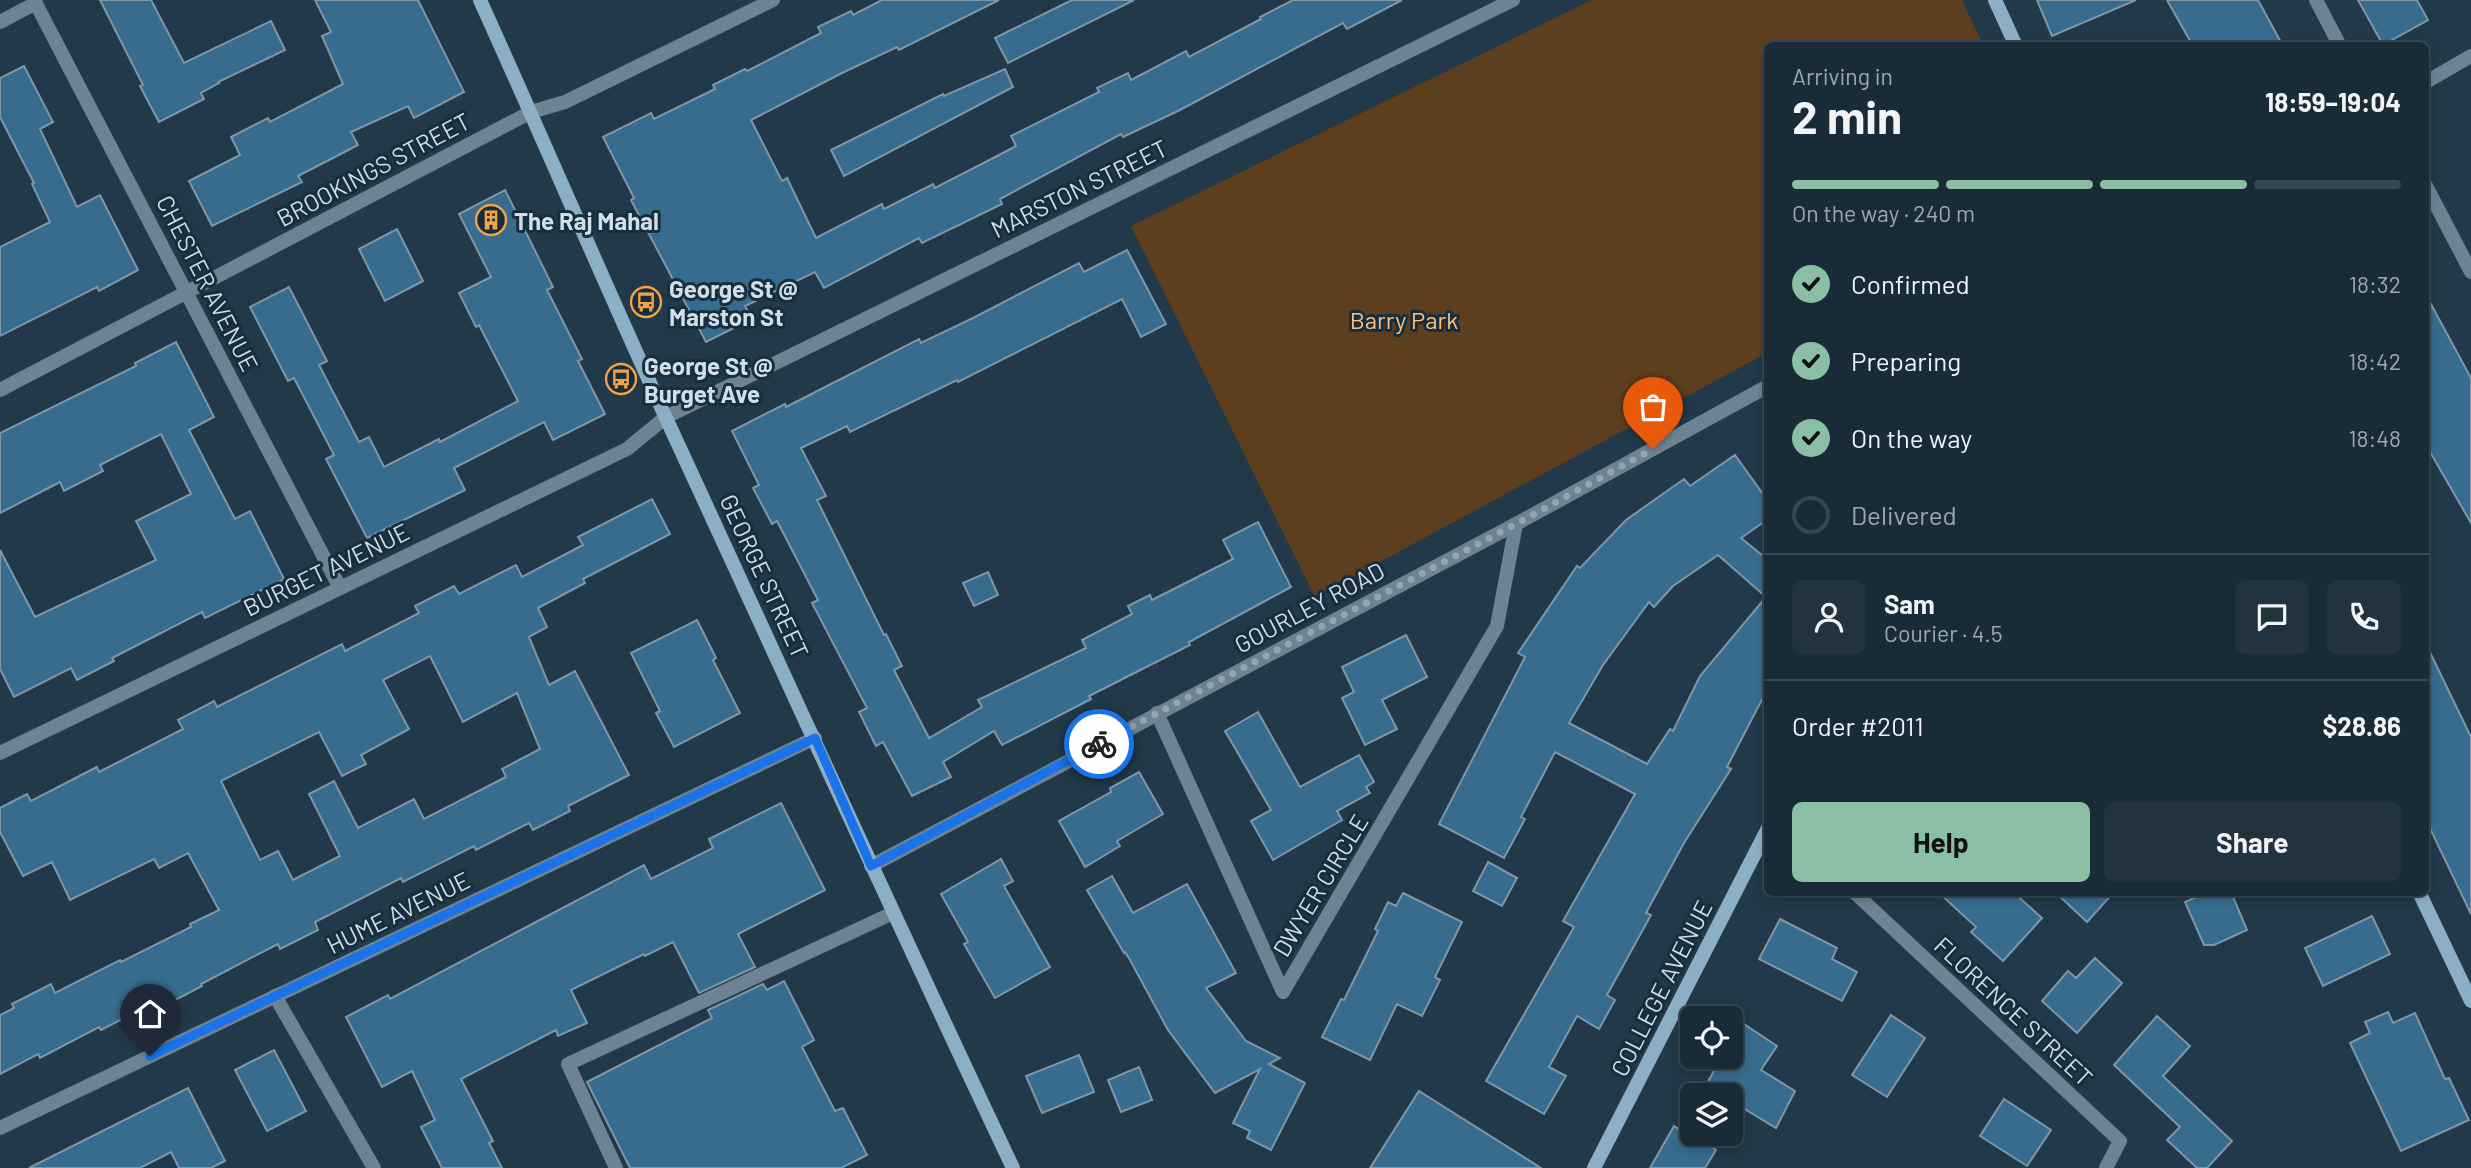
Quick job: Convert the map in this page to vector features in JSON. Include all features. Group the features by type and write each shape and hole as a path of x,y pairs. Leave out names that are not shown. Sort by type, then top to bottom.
{"street":[{"name":"GEORGE STREET","path":"480,0 666,417 815,738 871,866 1013,1168"},
{"name":"BROOKINGS STREET","path":"0,390 531,112 565,102 773,0"},
{"name":"MARSTON STREET","path":"666,417 1513,0"},
{"path":"1995,0 2014,42"},
{"path":"2316,0 2338,42"},
{"path":"0,22 35,1"},
{"name":"CHESTER AVENUE","path":"35,1 340,588"},
{"path":"2429,80 2471,56"},
{"path":"2429,192 2471,272"},
{"name":"GOURLEY ROAD","path":"871,866 1516,524 1764,388"},
{"name":"BURGET AVENUE","path":"0,753 627,449 666,417"},
{"name":"DWYER CIRCLE","path":"1157,713 1283,992 1497,626 1516,524"},
{"name":"HUME AVENUE","path":"0,1128 815,738"},
{"name":"COLLEGE AVENUE","path":"1594,1168 1764,836"},
{"name":"FLORENCE STREET","path":"1858,896 2120,1141 2106,1168"},
{"path":"2420,896 2471,1001"},
{"path":"616,1168 568,1063 893,913"},
{"path":"275,996 374,1168"}],"green space":[{"name":"Barry Park","path":"1592,0 1962,0 1982,42 1764,42 1764,355 1315,597 1131,226"}],"building":[{"path":"100,0 151,0 184,63 271,21 285,50 218,82 201,93 204,99 159,122"},
{"path":"315,0 418,0 464,92 414,118 408,106 351,132 358,145 298,176 302,182 212,226 189,181 240,155 231,137 268,118 270,122 343,84 322,36 331,32"},
{"path":"882,0 999,0 899,50 897,47 842,73 751,120 782,181 787,178 816,238 882,204 884,209 933,184 935,188 1016,146 1011,136 1099,92 1097,88 1128,73 1131,80 1186,51 1189,57 1293,0 1402,0 1347,29 1343,23 1178,111 1123,137 1121,134 1000,199 1002,204 922,243 919,238 824,288 815,272 745,306 752,319 706,342 631,200 634,198 603,137 651,113 654,119 715,89 713,85 745,69 747,71 821,33 818,27 851,11 853,15"},
{"path":"1072,0 1134,0 1008,63 995,38"},
{"path":"2037,0 2136,0 2052,36"},
{"path":"2167,0 2258,0 2281,42 2191,42"},
{"path":"2358,0 2417,0 2428,20 2388,42 2381,42"},
{"path":"24,66 53,122 40,129 77,207 100,195 138,270 99,291 97,287 0,336 0,247 50,222 32,184 34,183 0,117 0,78"},
{"path":"1005,69 1013,87 844,176 831,150 943,94 944,96"},
{"path":"505,190 553,287 547,290 582,359 578,361 605,414 553,440 544,422 454,468 465,490 367,538 326,459 334,455 294,378 288,381 250,307 289,287 327,361 319,365 359,442 369,437 384,467 439,439 440,442 518,401 479,325 476,327 459,293 491,277 459,214"},
{"path":"397,229 423,281 385,301 359,249"},
{"path":"1127,250 1166,324 1141,337 1122,299 958,382 957,380 850,432 847,426 801,448 826,496 817,500 902,666 894,670 929,738 982,707 978,700 1086,648 1082,640 1132,614 1128,606 1150,595 1152,600 1233,559 1223,540 1258,522 1291,587 1189,642 1190,645 1089,696 1091,699 1002,745 994,731 943,762 951,777 912,796 883,742 876,746 859,712 867,708 812,603 818,600 777,521 772,524 753,488 759,485 732,431 785,404 786,407 919,339 921,343 973,318 1079,263 1084,272"},
{"path":"2429,301 2471,378 2471,523 2429,450"},
{"path":"176,342 214,417 189,430 235,519 250,511 284,579 205,618 202,612 112,658 114,661 77,680 71,668 14,697 0,669 0,550 35,617 156,560 136,521 191,494 161,434 100,465 103,471 64,491 60,482 0,513 0,433 136,366 135,363"},
{"path":"1735,455 1764,495 1764,522 1741,538 1764,557 1764,595 1718,555 1673,586 1654,607 1649,602 1603,665 1569,723 1647,764 1670,729 1673,731 1700,676 1764,599 1764,696 1727,767 1731,769 1684,843 1646,913 1651,915 1607,995 1615,1000 1599,1029 1577,1016 1549,1067 1566,1076 1544,1114 1486,1081 1574,927 1563,921 1635,794 1555,752 1521,817 1525,819 1504,858 1439,824 1525,657 1518,653 1577,566 1580,568 1626,520 1684,479 1690,486"},
{"path":"652,499 670,534 583,579 585,583 538,608 547,627 529,637 549,685 575,671 629,775 568,806 570,811 533,830 529,823 476,850 474,846 403,882 401,878 315,922 318,930 280,949 278,944 160,1008 157,1001 101,1030 99,1027 40,1058 38,1054 0,1074 0,1015 14,1008 12,1004 51,984 55,993 191,927 190,924 219,910 188,853 159,868 154,859 70,900 52,862 23,876 0,832 0,808 27,794 31,801 97,767 99,772 183,729 178,720 214,701 217,707 342,644 345,651 419,613 415,606 454,586 459,594 516,565 522,577 583,545 578,537","holes":["430,656 463,722 517,693 540,749 502,769 506,777 424,819 414,799 358,828 334,781 309,794 340,856 293,880 278,851 260,860 221,781 319,732 342,776 366,764 361,755 409,729 383,680"]},
{"path":"988,572 998,595 974,606 963,583"},
{"path":"697,620 716,658 713,660 740,713 674,747 656,713 660,711 631,653"},
{"path":"1406,635 1427,677 1382,700 1397,729 1365,745 1342,698 1354,692 1342,667"},
{"path":"2429,650 2471,737 2471,914 2429,826"},
{"path":"1258,712 1300,787 1359,755 1374,782 1366,787 1370,793 1337,811 1342,820 1273,860 1251,821 1271,810 1225,731"},
{"path":"1139,772 1163,814 1117,841 1120,846 1085,867 1059,821 1111,792 1110,788"},
{"path":"781,803 825,890 738,934 755,967 699,993 673,942 571,990 587,1023 558,1036 556,1030 461,1079 493,1141 489,1143 502,1168 442,1168 421,1127 435,1120 412,1071 382,1087 346,1017 388,995 390,999 644,865 651,879 713,848 709,839"},
{"path":"1001,859 1013,881 1004,886 1050,967 995,998 964,944 968,942 941,894"},
{"path":"1488,862 1517,878 1502,906 1473,891"},
{"path":"1112,876 1133,913 1187,884 1236,973 1206,988 1246,1041 1280,1058 1269,1064 1305,1083 1271,1150 1247,1138 1250,1131 1233,1123 1260,1069 1215,1093 1168,1030 1130,960 1087,890"},
{"path":"1403,893 1462,922 1435,977 1440,980 1422,1016 1397,1004 1370,1060 1322,1037 1341,999 1344,1000 1378,931 1375,929 1388,902 1396,906"},
{"path":"1942,896 2017,896 2042,918 2003,961 1971,932 1976,927"},
{"path":"2059,896 2110,896 2087,922"},
{"path":"2198,896 2233,896 2247,930 2214,945 2204,945 2185,902"},
{"path":"2372,916 2390,954 2323,986 2305,948"},
{"path":"1780,919 1837,948 1832,959 1857,972 1842,1001 1759,959"},
{"path":"2095,958 2122,983 2077,1033 2042,1001 2068,971 2076,978"},
{"path":"784,981 814,1040 802,1047 835,1111 843,1108 867,1155 841,1168 630,1168 587,1082 712,1018 708,1010 763,984 767,990"},
{"path":"2388,1012 2393,1023 2415,1013 2445,1079 2449,1078 2469,1120 2401,1151 2350,1043 2370,1033 2365,1022"},
{"path":"1891,1015 1925,1038 1887,1097 1852,1075"},
{"path":"2157,1016 2190,1046 2163,1076 2232,1141 2207,1168 2197,1168 2167,1140 2180,1127 2114,1065"},
{"path":"1743,1023 1777,1046 1761,1070 1795,1091 1776,1128 1743,1108 1743,1083 1707,1083 1715,1069 1743,1069"},
{"path":"274,1050 306,1111 267,1131 235,1070"},
{"path":"1079,1055 1094,1092 1042,1113 1026,1076"},
{"path":"1139,1067 1152,1100 1121,1112 1108,1080"},
{"path":"188,1088 225,1161 211,1168 179,1168 171,1152 140,1168 29,1168"},
{"path":"1419,1091 1541,1168 1370,1168"},
{"path":"2004,1099 2051,1130 2027,1166 1980,1136"},
{"path":"1674,1126 1680,1130 1680,1146 1710,1146 1716,1150 1705,1168 1650,1168"}],"way so far":[{"path":"1099,744 1653,449"}],"place":[{"name":"The Raj Mahal","path":"491,220"},
{"name":"George St @ Marston St","path":"646,302"},
{"name":"George St @ Burget Ave","path":"621,379"}],"route":[{"path":"150,1056 815,738 871,866 1099,744"}]}
